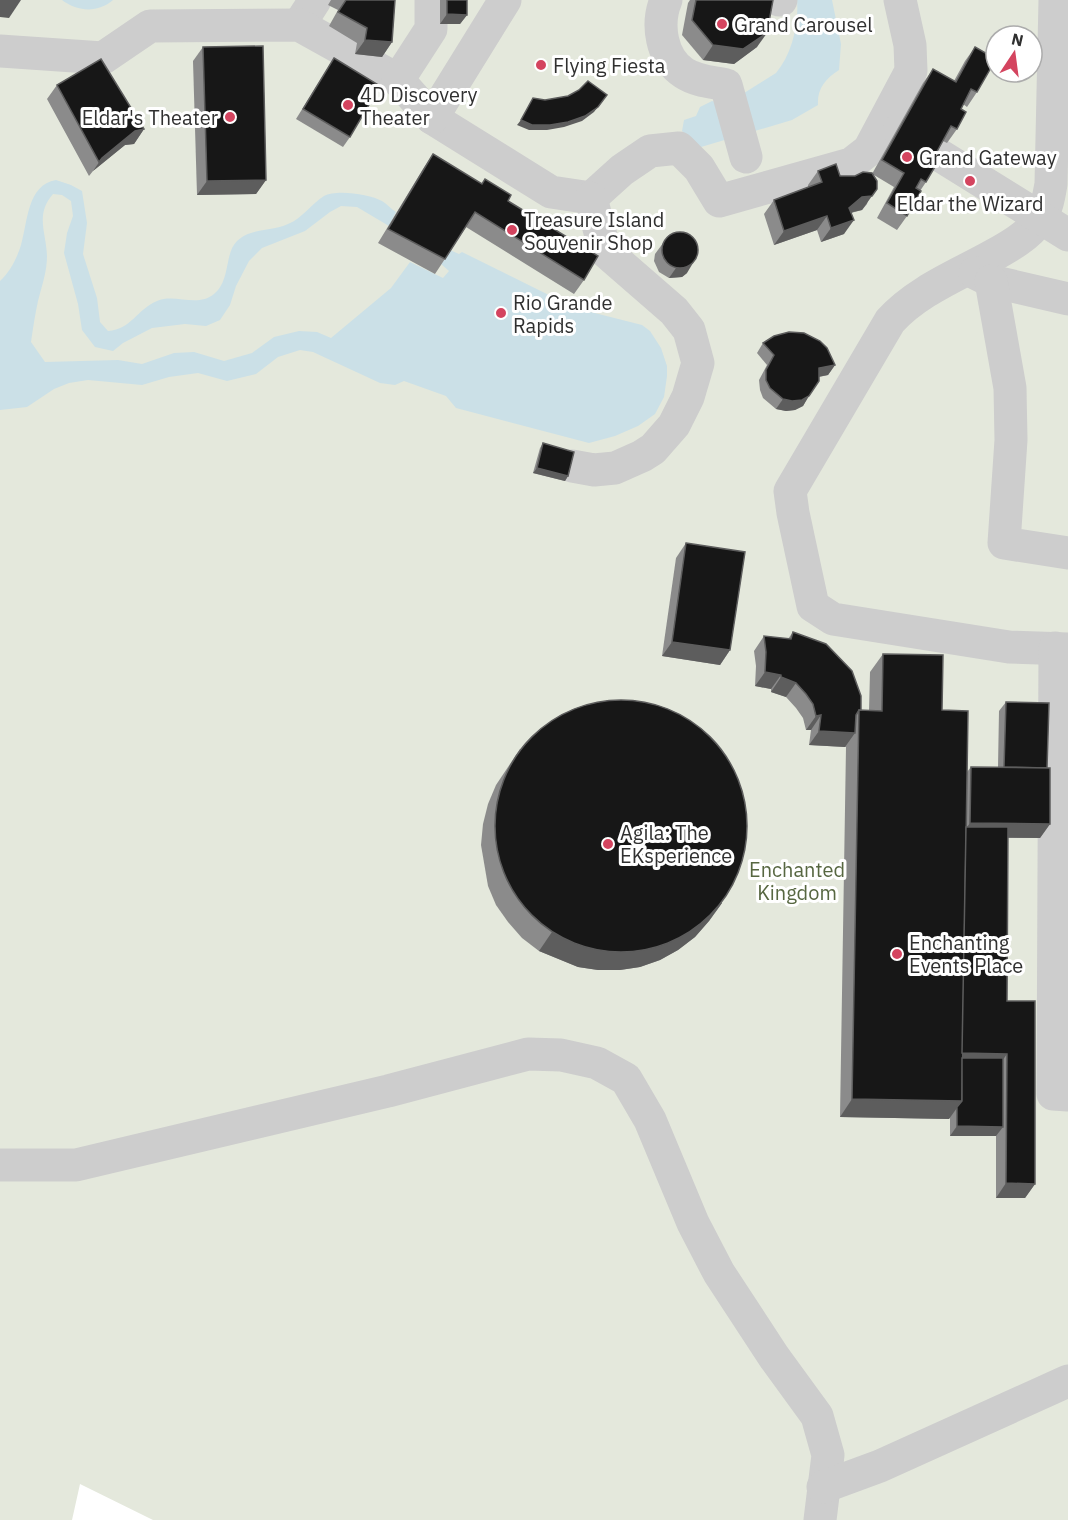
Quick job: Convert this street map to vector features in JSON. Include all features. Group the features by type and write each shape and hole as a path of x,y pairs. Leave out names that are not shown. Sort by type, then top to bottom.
{"street":[{"path":"398,80 432,29 431,0"},
{"path":"432,118 505,0"},
{"path":"666,0 661,11 664,48 672,63 684,73 696,79 726,85 746,157"},
{"path":"591,198 622,170 650,151 679,148 699,168 719,201 851,164 869,150 911,71 910,45 900,0"},
{"path":"1055,0 1060,177 1052,184 1047,206 1040,219 1021,240 980,275 918,297 900,310 890,321 790,491 813,606 833,619 1009,647 1062,649 1053,1094 1068,1095"},
{"path":"0,51 103,58 150,13 307,13 398,80 432,118 551,192 591,198"},
{"path":"885,121 1068,235"},
{"path":"572,466 594,470 615,468 653,448 674,425 688,397 698,363 689,330 674,312 605,251 591,198"},
{"path":"980,275 1068,299"},
{"path":"980,275 1010,388 1011,440 1004,543 1068,553"},
{"path":"0,1166 76,1165 376,1094 528,1054 561,1055 597,1063 626,1079 650,1120 693,1223 719,1272 774,1357 817,1416 828,1455 819,1520"},
{"path":"823,1487 880,1466 1068,1381"}],"green space":[{"name":"Enchanted Kingdom","path":"0,0 1068,0 1068,1520 153,1520 80,1484 72,1520 0,1520"}],"water":[{"path":"62,0 113,0 94,9 81,9"},
{"path":"797,0 832,0 841,44 839,70 823,85 818,105 792,120 701,147 682,131 684,120 696,116 700,107 712,101 725,105 776,73 786,57 793,38 797,19"},
{"path":"56,180 82,191 87,223 83,254 97,298 100,322 108,331 123,327 157,301 171,298 200,300 214,294 223,282 230,253 237,241 249,234 293,221 324,196 336,193 362,194 377,198 396,212 389,226 357,207 341,206 305,231 262,248 249,261 236,286 230,305 220,320 206,326 185,324 152,328 123,343 113,351 95,347 82,330 78,304 64,253 67,233 73,216 71,201 62,195 53,194 44,209 43,224 47,262 31,342 45,362 118,360 142,364 174,353 194,352 224,361 252,353 274,337 299,331 317,332 331,338 391,288 410,262 443,278 449,271 441,264 450,250 459,254 462,252 575,308 642,325 650,331 661,348 667,366 664,397 655,414 638,426 615,436 589,443 456,408 446,396 404,381 395,385 380,383 313,352 300,350 278,357 256,374 227,381 198,373 169,377 142,385 88,380 69,383 54,389 27,407 0,410 0,281 10,269 21,245 34,196 46,183"}],"building":[{"path":"346,0 395,0 392,42 365,40 367,28 338,12"},
{"path":"447,0 467,0 467,15 447,14"},
{"name":"Grand Carousel","path":"696,0 773,0 767,33 743,49 713,45 692,20"},
{"name":"Eldar's Theater","path":"263,46 266,180 207,181 203,47"},
{"name":"Grand Gateway","path":"975,47 984,52 984,80 977,92 971,89 961,109 966,112 957,129 951,126 934,157 939,160 926,182 921,179 916,188 921,191 907,216 887,203 904,173 882,160 933,69 956,82"},
{"path":"334,58 380,86 350,137 303,109"},
{"path":"101,59 144,129 135,131 99,162 57,85"},
{"path":"588,81 607,95 598,107 585,116 550,125 532,125 521,120 533,98 545,100 568,96"},
{"path":"433,154 482,184 485,179 511,195 508,201 598,256 584,280 475,212 445,259 388,229"},
{"path":"836,164 840,176 855,176 863,172 872,173 877,181 877,189 872,196 862,197 849,208 854,220 831,228 827,216 784,231 774,200 822,182 818,171"},
{"path":"680,232 693,237 698,250 693,263 680,268 667,263 662,250 667,237"},
{"path":"789,332 804,333 820,341 827,348 835,365 819,368 819,381 809,396 802,400 783,399 770,388 766,380 766,370 774,355 763,343 774,336"},
{"path":"543,443 574,452 568,476 537,468"},
{"path":"686,543 745,552 730,650 672,642"},
{"path":"793,632 826,644 852,671 861,696 861,710 856,715 855,733 819,731 821,715 816,716 813,704 796,683 781,675 765,672 764,636 791,639"},
{"name":"Enchanting Events Place","path":"883,654 943,655 942,710 968,711 962,1101 852,1099 859,710 882,711"},
{"name":"Agila: The EKsperience","path":"621,700 658,705 691,721 710,737 726,756 742,789 747,826 742,863 726,896 710,915 691,931 658,947 621,952 584,947 551,931 532,915 516,896 500,863 495,826 500,789 516,756 532,737 551,721 584,705"},
{"path":"1006,702 1049,703 1047,768 1004,767"},
{"path":"971,767 1050,768 1050,824 970,823"},
{"path":"966,827 1008,827 1007,1001 1035,1001 1035,1184 1006,1183 1007,1054 962,1053"},
{"path":"962,1058 1003,1058 1003,1127 957,1126 957,1107 962,1101"}],"place":[{"name":"Grand Carousel","path":"722,24"},
{"name":"Flying Fiesta","path":"541,65"},
{"name":"4D Discovery Theater","path":"348,105"},
{"name":"Eldar's Theater","path":"230,117"},
{"name":"Grand Gateway","path":"907,157"},
{"name":"Eldar the Wizard","path":"970,181"},
{"name":"Treasure Island Souvenir Shop","path":"512,230"},
{"name":"Rio Grande Rapids","path":"501,313"},
{"name":"Agila: The EKsperience","path":"608,844"},
{"name":"Enchanting Events Place","path":"897,954"}]}
